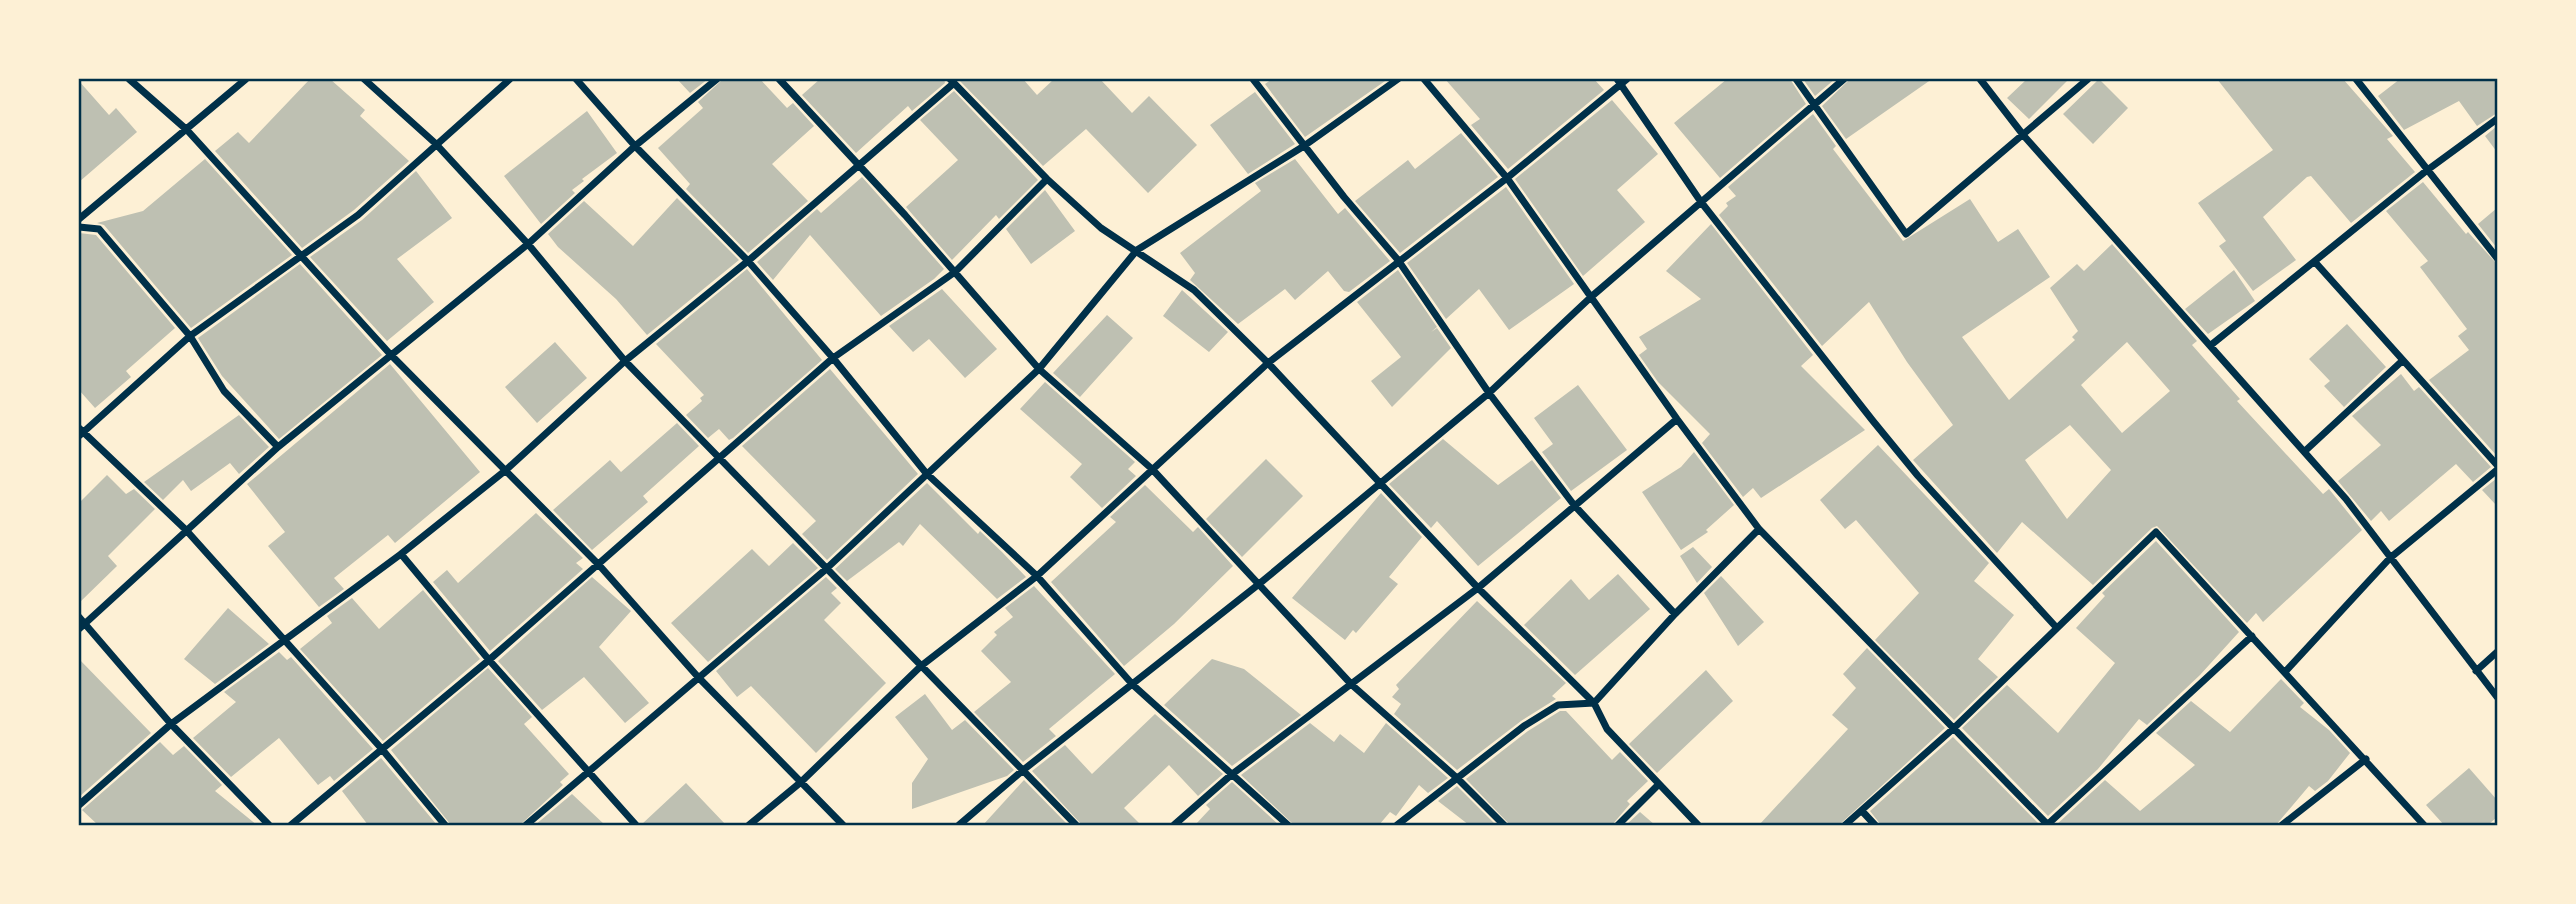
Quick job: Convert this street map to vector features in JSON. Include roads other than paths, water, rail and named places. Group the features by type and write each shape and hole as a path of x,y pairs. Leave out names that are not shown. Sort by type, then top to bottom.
{"street":[{"path":"129,79 187,130 390,354 599,565 698,677 843,825"},
{"path":"79,219 246,79"},
{"path":"364,79 435,144 528,244 625,361 825,570 1076,825"},
{"path":"445,825 381,748 187,530 80,432 190,335 358,215 510,79"},
{"path":"576,79 635,146 748,261 833,358 926,473 1037,576 1133,685 1288,825"},
{"path":"82,626 278,447 528,244 635,146 717,79"},
{"path":"779,79 955,272 1039,369 1152,469 1352,685 1457,778 1504,825"},
{"path":"1254,79 1304,146 1398,260 1489,393 1574,505 1675,614"},
{"path":"526,825 587,770 825,570 1039,369 1137,250 1304,146 1398,79"},
{"path":"1424,79 1507,178 1677,419 1759,529 2047,825 2252,636"},
{"path":"1796,79 1906,234 2088,79"},
{"path":"960,825 1022,771 1259,584 1489,393 1591,297 1844,79"},
{"path":"1980,79 2024,136 2346,499 2497,697"},
{"path":"2356,79 2497,258"},
{"path":"750,825 801,782 921,666 1037,576 1268,363 1507,178 1622,80 1701,202 1918,477 2056,627"},
{"path":"79,805 171,724 401,554 506,470 625,361 748,261 952,81 1047,179 1101,228 1195,290 1268,363 1478,587 1594,704 1607,729 1698,825"},
{"path":"2211,345 2426,171 2497,119"},
{"path":"291,825 489,660 833,358 955,272 1047,179"},
{"path":"79,227 99,229 190,335 225,391 278,447"},
{"path":"2284,672 2390,558 2497,467 2315,262"},
{"path":"2305,452 2401,362"},
{"path":"1174,825 1231,775 1478,587 1677,419"},
{"path":"1397,825 1558,705 1594,704 1675,614 1759,529"},
{"path":"1845,825 1954,728 2156,532 2424,825"},
{"path":"401,554 489,660 636,825"},
{"path":"79,617 82,626 171,724 268,825"},
{"path":"2476,671 2497,652"},
{"path":"2282,825 2366,759"},
{"path":"1618,825 1659,784"},
{"path":"1862,811 1875,825"}]}
